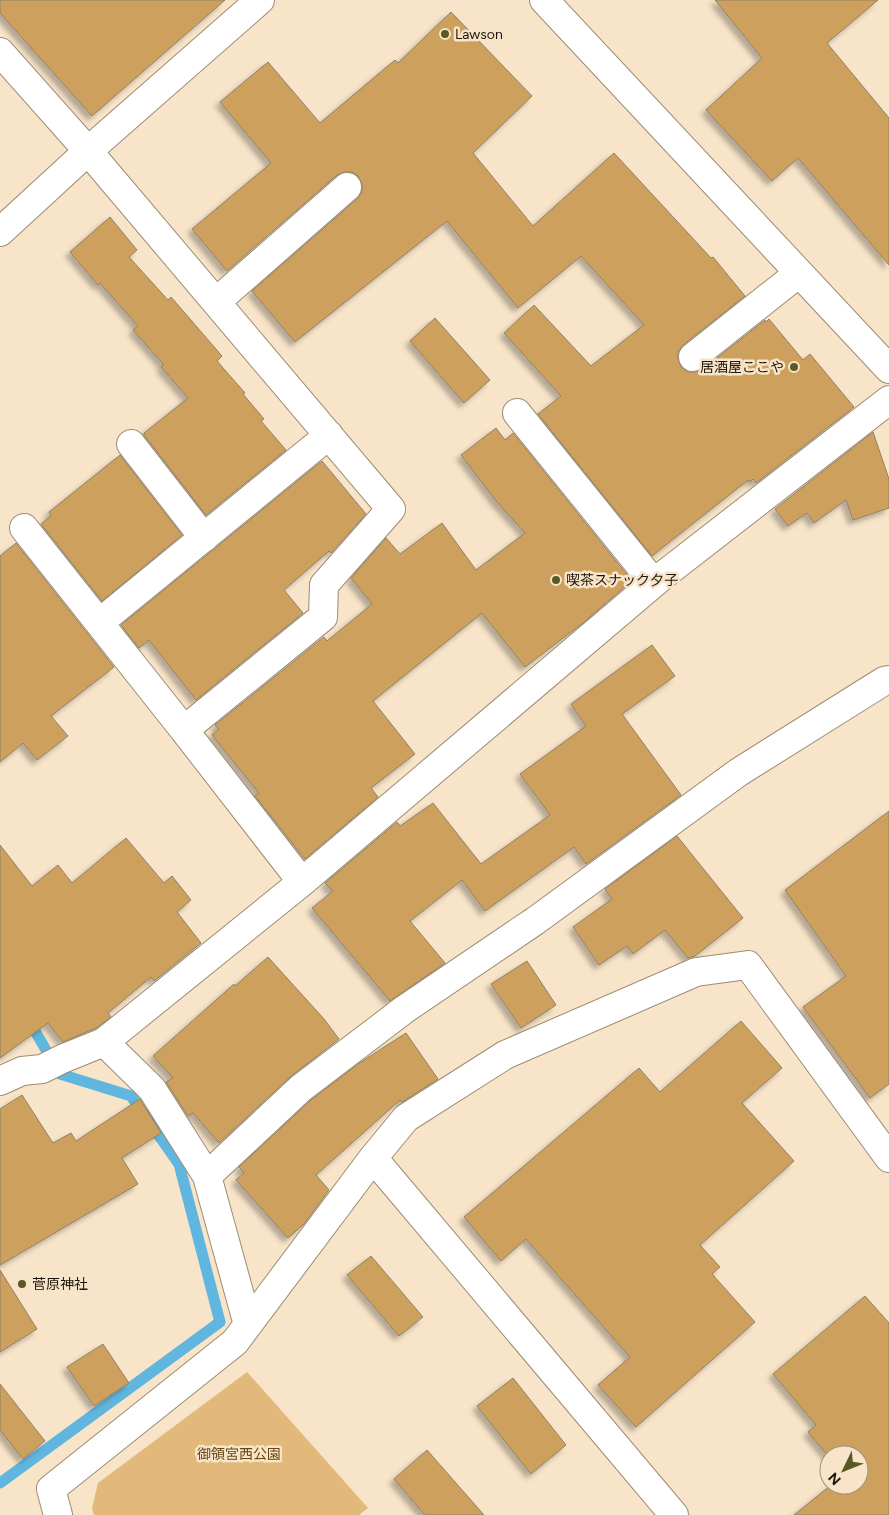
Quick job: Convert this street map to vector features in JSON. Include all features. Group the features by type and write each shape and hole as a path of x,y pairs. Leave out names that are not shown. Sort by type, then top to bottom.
{"street":[{"path":"0,232 88,151 260,0"},
{"path":"544,0 889,369"},
{"path":"0,52 88,151 391,509 324,585 322,617 184,730"},
{"path":"216,302 347,187"},
{"path":"694,357 799,273"},
{"path":"0,1081 22,1071 52,1064 104,1042 302,882 654,583 889,400"},
{"path":"517,413 654,583"},
{"path":"99,623 329,435"},
{"path":"131,444 204,538"},
{"path":"24,528 302,882"},
{"path":"207,1176 301,1088 405,1009 535,921 739,772 884,681 889,680"},
{"path":"58,1515 52,1489 235,1342 373,1158 406,1118 506,1055 696,972 748,965 889,1158"},
{"path":"104,1042 152,1089 207,1176 248,1325"},
{"path":"373,1158 674,1515"}],"green space":[{"name":"御領宮西公園","path":"247,1372 368,1508 359,1515 94,1515 92,1508 98,1483"}],"building":[{"path":"0,0 225,0 92,116 0,13"},
{"path":"715,0 878,0 827,43 889,118 889,265 798,158 772,181 706,110 762,58"},
{"path":"451,12 532,96 473,153 533,226 614,153 711,258 713,257 745,296 683,345 678,352 681,367 688,372 702,370 765,320 766,322 769,319 803,360 810,354 854,407 756,483 753,479 750,482 748,480 652,556 538,414 561,396 504,333 534,305 591,366 644,325 581,256 518,308 447,221 295,342 252,291 357,199 362,192 362,184 358,176 352,172 344,172 337,175 227,271 192,229 271,163 220,102 268,62 320,123 395,60 398,63"},
{"path":"110,217 137,250 129,257 168,300 171,297 222,356 217,361 245,393 243,394 264,419 261,421 286,450 206,515 144,435 144,433 188,398 161,367 164,365 133,330 138,326 100,283 98,285 70,252"},
{"path":"435,318 490,380 464,403 410,341"},
{"path":"496,428 505,440 513,433 628,576 624,579 628,584 583,623 525,667 482,613 373,701 415,754 371,788 378,797 305,859 255,796 259,793 212,735 219,729 215,725 324,637 327,641 372,604 351,578 386,538 400,554 442,523 476,570 525,533 497,502 461,455"},
{"path":"873,432 889,479 889,508 853,520 846,500 814,523 807,513 788,526 775,509"},
{"path":"120,455 182,535 102,601 41,524 51,516 49,512"},
{"path":"322,461 366,514 331,553 329,551 284,590 303,613 196,700 149,640 139,648 121,625"},
{"path":"16,543 114,667 51,716 68,736 37,760 23,743 0,762 0,556"},
{"path":"652,645 675,676 622,714 681,795 586,864 574,847 485,911 462,880 410,921 445,963 390,1001 312,908 333,891 325,883 397,822 400,826 433,803 481,864 550,815 520,774 586,726 571,704"},
{"path":"889,811 889,1084 870,1098 803,1007 846,976 785,890"},
{"path":"677,836 743,918 695,956 688,958 665,930 633,954 627,946 599,965 573,927 612,899 605,889"},
{"path":"126,838 164,883 172,876 191,900 177,912 201,943 154,981 151,977 108,1013 111,1017 96,1028 63,1042 48,1023 0,1058 0,845 32,886 58,865 72,883"},
{"path":"268,957 324,1019 339,1039 290,1077 219,1143 193,1113 188,1116 166,1082 173,1078 153,1056 234,984 235,986"},
{"path":"527,961 556,1005 521,1028 491,984"},
{"path":"741,1021 782,1068 742,1103 794,1161 700,1245 720,1267 712,1274 755,1322 636,1427 598,1385 630,1357 526,1239 501,1261 464,1217 639,1068 660,1092"},
{"path":"406,1033 438,1079 402,1102 400,1100 316,1175 329,1190 304,1224 288,1238 236,1180 244,1173 239,1167 311,1100 358,1064"},
{"path":"22,1095 53,1143 71,1133 76,1141 140,1099 161,1133 122,1158 138,1184 0,1265 0,1109"},
{"path":"371,1256 423,1317 399,1336 347,1275"},
{"path":"0,1270 37,1329 0,1352"},
{"path":"865,1296 889,1323 889,1515 794,1515 819,1495 869,1495 869,1445 819,1445 808,1432 816,1425 773,1374"},
{"path":"103,1344 129,1383 94,1406 67,1367"},
{"path":"513,1378 566,1445 531,1474 477,1406"},
{"path":"0,1384 45,1441 23,1459 0,1430"},
{"path":"427,1450 484,1515 425,1515 394,1479"}],"waterway":[{"path":"0,1483 220,1322 179,1164 131,1096 60,1074 28,1019"}],"place":[{"name":"Lawson","path":"445,34"},
{"name":"居酒屋ここや","path":"794,367"},
{"name":"喫茶スナック夕子","path":"556,580"},
{"name":"菅原神社","path":"22,1284"}]}
